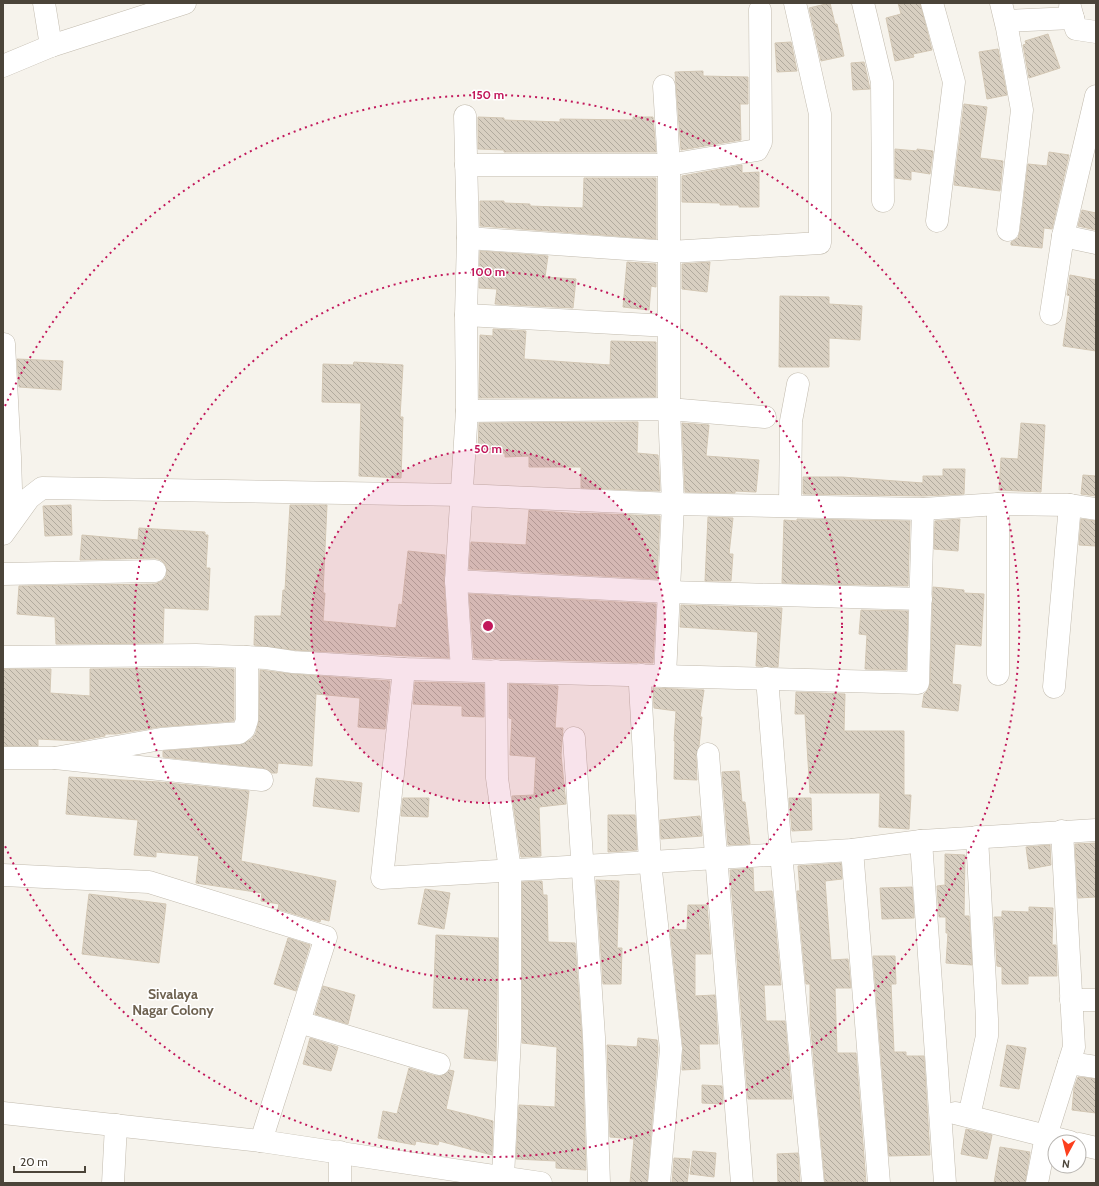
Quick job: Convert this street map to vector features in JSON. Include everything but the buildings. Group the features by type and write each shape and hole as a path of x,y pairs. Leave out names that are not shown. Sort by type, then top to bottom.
{"street":[{"path":"44,3 51,46"},
{"path":"3,66 137,10 185,3"},
{"path":"468,238 670,252 820,243 820,114 795,3"},
{"path":"863,3 882,82 884,201"},
{"path":"932,3 954,82 937,221"},
{"path":"466,165 669,165 757,150 760,147 760,10"},
{"path":"1008,230 1022,110 1003,12 1071,10 1076,28 1096,32"},
{"path":"664,86 669,165 669,409 673,504 665,676"},
{"path":"1051,314 1063,236 1096,96"},
{"path":"462,670 456,581 467,411 466,315 468,238 465,116"},
{"path":"1063,236 1096,244"},
{"path":"466,315 669,326"},
{"path":"4,344 10,457 7,493 7,528"},
{"path":"790,505 791,420 798,384"},
{"path":"467,411 669,409 765,417"},
{"path":"7,493 42,488 462,495 673,504 790,505 923,509 998,504 1070,505 1096,509"},
{"path":"7,528 29,498 42,488"},
{"path":"998,504 998,674"},
{"path":"1054,687 1070,505"},
{"path":"3,657 196,655 247,657 404,669 496,670 918,683 923,509"},
{"path":"3,574 155,571"},
{"path":"456,581 668,592 921,599"},
{"path":"56,758 161,739 239,732 244,729 247,720 247,657"},
{"path":"404,669 382,878 852,850 976,837 1096,830"},
{"path":"496,670 497,778 510,870 510,1036 503,1177"},
{"path":"641,675 640,685 650,862 671,1049 659,1183"},
{"path":"767,678 781,854 813,1183"},
{"path":"574,738 594,1037 599,1183"},
{"path":"708,754 742,1183"},
{"path":"3,758 56,758 262,780"},
{"path":"1037,1183 1046,1136 1074,1047 1062,831"},
{"path":"969,1116 987,1030 976,837"},
{"path":"921,842 945,1183"},
{"path":"852,850 879,1183"},
{"path":"3,874 149,882 326,936 261,1141"},
{"path":"1071,1000 1096,1000"},
{"path":"299,1022 439,1064"},
{"path":"1069,1063 1096,1067"},
{"path":"940,1109 1046,1136"},
{"path":"3,1113 261,1141 541,1183"},
{"path":"113,1183 116,1126"},
{"path":"340,1152 340,1183"}],"district":[{"name":"Sivalaya Nagar Colony","path":"173,1002"}]}
